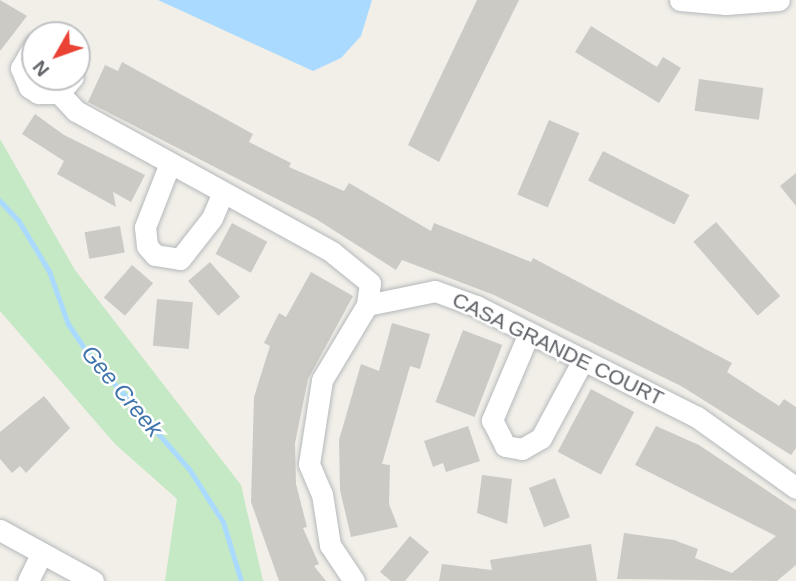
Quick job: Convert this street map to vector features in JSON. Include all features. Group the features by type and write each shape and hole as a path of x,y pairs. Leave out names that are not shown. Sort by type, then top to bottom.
{"street":[{"path":"680,0 726,4 779,0"},
{"path":"68,91 76,111 353,265 370,283 367,305 322,380 309,464 322,494 330,545 355,581"},
{"path":"170,163 145,227 147,246 155,256 180,259 212,218 223,192"},
{"name":"CASA GRANDE COURT","path":"367,305 435,290 529,333 696,417 796,488"},
{"path":"529,333 492,420 505,446 522,449 541,438 583,360"},
{"path":"0,530 93,581"},
{"path":"28,581 41,554"}],"green space":[{"path":"0,139 75,270 241,485 263,581 165,581 177,499 115,444 0,311"}],"water":[{"path":"158,0 372,0 361,36 341,58 313,71"}],"building":[{"path":"0,0 27,16 0,51"},
{"path":"477,0 519,0 439,162 408,145"},
{"path":"591,26 657,67 663,57 681,68 659,103 575,52"},
{"path":"122,62 253,134 249,142 291,163 289,167 344,191 349,183 431,231 434,223 531,262 533,258 732,363 727,372 779,406 784,399 796,407 796,448 791,455 681,386 494,295 402,260 396,270 316,219 88,102 105,65 118,71"},
{"path":"699,79 763,88 759,120 695,111"},
{"path":"35,114 64,135 145,175 131,202 113,192 116,207 57,174 64,161 22,134"},
{"path":"549,120 579,133 548,207 517,195"},
{"path":"603,151 689,195 674,224 588,180"},
{"path":"796,173 796,206 780,186"},
{"path":"716,222 780,296 758,316 693,242"},
{"path":"232,223 267,242 251,273 216,254"},
{"path":"120,226 125,253 89,259 85,232"},
{"path":"210,262 240,297 218,316 188,281"},
{"path":"132,265 153,283 125,316 104,297"},
{"path":"311,272 353,296 308,379 295,443 296,484 307,527 303,528 319,564 314,566 326,581 279,581 251,502 254,397 270,346 264,343 279,313 286,317"},
{"path":"157,299 193,302 189,349 153,346"},
{"path":"392,323 430,334 420,369 410,366 382,464 390,465 389,504 398,527 351,537 340,490 339,440 361,364 379,371"},
{"path":"463,330 502,345 475,417 435,402"},
{"path":"591,389 634,412 601,475 558,452"},
{"path":"44,396 70,428 26,473 20,466 12,473 0,459 0,432"},
{"path":"468,426 480,461 446,472 443,463 433,467 424,441"},
{"path":"656,426 699,445 796,510 796,565 777,581 617,579 624,533 674,540 698,549 695,558 732,573 776,536 635,465"},
{"path":"482,475 512,479 507,524 477,513"},
{"path":"555,478 570,517 544,527 529,488"},
{"path":"410,536 429,552 405,581 391,581 380,572"},
{"path":"591,544 597,581 439,581 442,564 492,570 490,560"}],"waterway":[{"name":"Gee Creek","path":"0,201 18,220 49,271 68,324 87,352 189,469 223,522 241,581"}]}
